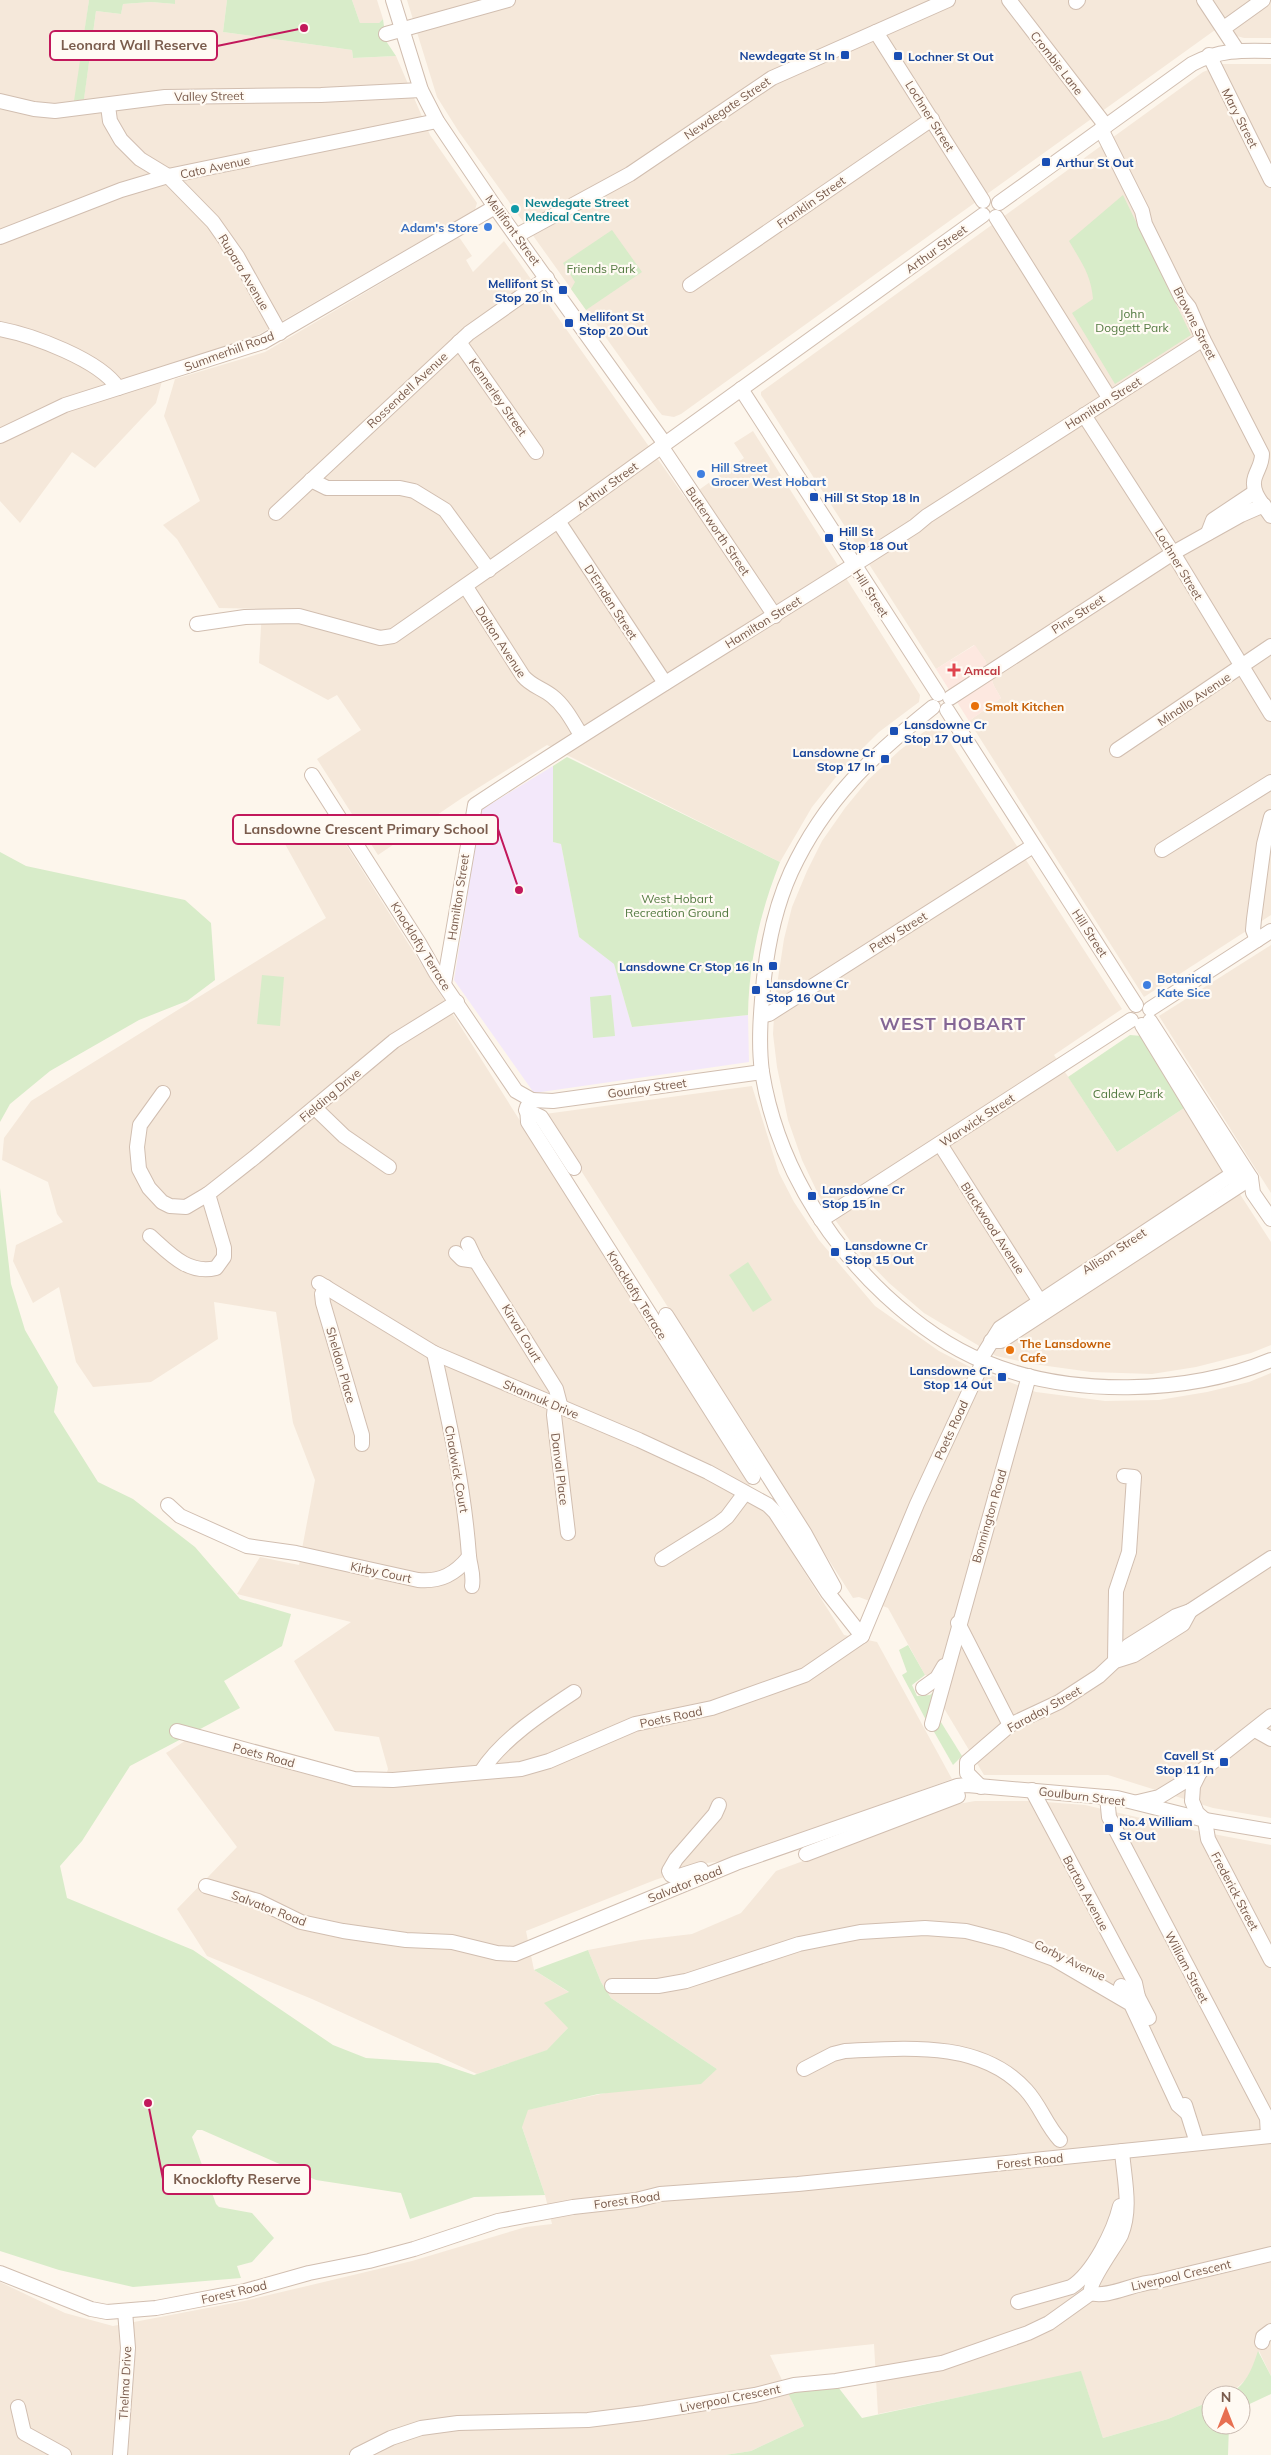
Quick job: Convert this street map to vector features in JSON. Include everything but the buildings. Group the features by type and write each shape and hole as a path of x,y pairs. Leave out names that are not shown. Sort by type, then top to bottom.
{"street":[{"name":"Mellifont Street","path":"393,0 421,90 437,121 495,207 547,278 663,445"},
{"path":"386,34 508,0"},
{"name":"Newdegate Street","path":"516,236 630,174 772,78 948,0"},
{"name":"Crombie Lane","path":"1009,0 1104,128"},
{"path":"1204,0 1237,50"},
{"path":"1224,28 1263,0"},
{"name":"Lochner Street","path":"876,32 983,201 992,198 993,212"},
{"name":"Arthur Street","path":"197,624 245,617 299,616 387,638 489,570 741,389 993,212 1179,72 1209,55 1237,50 1271,51"},
{"name":"Mary Street","path":"1209,55 1271,180"},
{"name":"Valley Street","path":"0,101 34,109 55,111 108,106 173,96 321,95 421,90"},
{"name":"Rupara Avenue","path":"108,106 110,121 121,140 140,159 168,176 213,222 252,281 280,333"},
{"name":"Franklin Street","path":"690,285 932,119"},
{"name":"Cato Avenue","path":"0,237 121,190 168,176 437,121"},
{"name":"Browne Street","path":"1104,128 1142,211 1144,224 1181,296 1189,307 1203,339 1262,454 1262,464 1255,475 1253,485 1255,492"},
{"name":"Summerhill Road","path":"0,436 52,410 255,345 280,333 495,207"},
{"path":"993,212 1110,399"},
{"name":"Rossendell Avenue","path":"276,513 459,342 547,278"},
{"path":"0,329 43,341 95,366 107,374 118,388"},
{"name":"Hamilton Street","path":"444,984 475,805 581,735 775,616 1203,339"},
{"name":"Kennerley Street","path":"459,342 536,452"},
{"name":"Hill Street","path":"741,389 1136,1005 1130,1011 1143,1019"},
{"name":"Lochner Street","path":"1084,415 1173,553 1240,666 1271,714"},
{"name":"Butterworth Street","path":"663,445 775,616"},
{"path":"311,480 327,488 400,488 414,491 445,510 489,570"},
{"path":"1255,492 1267,510"},
{"name":"Pine Street","path":"1208,533 1213,520 1255,492"},
{"name":"Pine Street","path":"1267,510 1208,533 1173,553 942,702 864,764 839,794 804,846 782,893 767,956 761,1016 762,1072 773,1118 787,1157 821,1220 854,1263 895,1304 948,1343 982,1361 1029,1376 1095,1386 1160,1386 1218,1376 1271,1360"},
{"name":"D'Emden Street","path":"558,521 665,683"},
{"name":"Dalton Avenue","path":"466,586 529,684 555,699 581,735"},
{"name":"Minallo Avenue","path":"1117,750 1271,646"},
{"name":"Knocklofty Terrace","path":"312,775 444,984 516,1092 541,1117 574,1168"},
{"path":"1162,850 1271,782"},
{"path":"1257,940 1253,930 1254,919 1264,844 1271,817"},
{"name":"Petty Street","path":"761,1016 769,1014 1034,846"},
{"name":"Warwick Street","path":"821,1220 1143,1019 1271,930"},
{"name":"Fielding Drive","path":"163,1093 140,1125 138,1159 143,1178 155,1196 170,1206 186,1207 208,1194 315,1108 394,1041 457,1002"},
{"path":"1143,1019 1271,1220"},
{"name":"Gourlay Street","path":"529,1105 762,1072"},
{"name":"Knocklofty Terrace","path":"529,1105 528,1122 753,1477"},
{"path":"315,1108 344,1136 389,1167"},
{"name":"Blackwood Avenue","path":"940,1144 1043,1306"},
{"name":"Allison Street","path":"982,1361 991,1341 1000,1328 1043,1306 1242,1176"},
{"path":"150,1236 186,1265 200,1270 216,1268 224,1256 224,1248 208,1194"},
{"name":"Kirval Court","path":"468,1244 476,1261 556,1389 558,1406"},
{"path":"456,1253 462,1259 476,1261"},
{"name":"Shannuk Drive","path":"322,1285 434,1353 708,1472 768,1505"},
{"name":"Sheldon Place","path":"322,1285 323,1303 362,1435 362,1444"},
{"name":"Knocklofty Terrace","path":"666,1315 805,1534 834,1588 837,1604"},
{"name":"Chadwick Court","path":"434,1353 457,1460 467,1520 469,1557 474,1573 472,1586"},
{"name":"Poets Road","path":"177,1731 354,1779 393,1780 521,1768 549,1761 635,1724 712,1708 752,1695 805,1674 862,1636 917,1504 982,1361"},
{"name":"Bonnington Road","path":"932,1724 958,1623 1029,1376"},
{"name":"Danval Place","path":"558,1406 554,1415 568,1533"},
{"path":"1118,1659 1116,1591 1129,1552 1134,1476 1124,1476"},
{"path":"662,1559 727,1517 745,1493"},
{"name":"Kirby Court","path":"168,1505 180,1516 247,1546 285,1553 296,1553 431,1581 443,1579 469,1557"},
{"name":"Knocklofty Terrace","path":"768,1505 778,1516 837,1604 862,1636"},
{"name":"Faraday Street","path":"981,1787 967,1773 967,1762 1010,1725 1059,1702 1099,1676 1118,1659 1128,1646 1176,1616 1190,1612 1271,1558"},
{"path":"958,1623 1010,1725"},
{"name":"Bonnington Road","path":"923,1688 937,1678 949,1657"},
{"path":"481,1772 489,1760 523,1729 542,1713 574,1692"},
{"path":"1135,1803 1159,1797 1200,1772 1256,1730 1271,1716"},
{"path":"1256,1730 1271,1724"},
{"path":"1256,1730 1271,1739"},
{"name":"Frederick Street","path":"1200,1772 1193,1786 1192,1801 1197,1813 1205,1820 1208,1839 1271,1960"},
{"name":"Salvator Road","path":"206,1886 258,1901 301,1922 343,1932 406,1940 452,1942 497,1953 515,1954 736,1863 957,1786 981,1787"},
{"path":"806,1854 957,1796 974,1794 981,1787"},
{"name":"Goulburn Street","path":"981,1787 1106,1797 1205,1820 1271,1831"},
{"name":"Barton Avenue","path":"1032,1790 1135,1983 1138,1997"},
{"name":"William Street","path":"1106,1797 1109,1817 1267,2118 1269,2136"},
{"path":"719,1805 715,1814 676,1858 670,1868 670,1873 676,1877 708,1866 736,1863"},
{"name":"Corby Avenue","path":"818,1940 831,1931 872,1922 922,1920 961,1922 1014,1935 1052,1949 1138,1997 1185,2102 1186,2112 1197,2143"},
{"name":"Corby Avenue","path":"612,1986 658,1986 686,1981 818,1940 874,1930 945,1929 986,1935 1054,1959 1131,2004 1174,2096 1186,2112"},
{"path":"804,2069 845,2050 936,2050 992,2064 1028,2091 1049,2128 1060,2140 1064,2158"},
{"name":"Forest Road","path":"0,2273 91,2309 125,2311 156,2308 245,2291 309,2273 414,2249 506,2219 573,2207 636,2200 660,2194 769,2187 1269,2136"},
{"name":"Liverpool Crescent","path":"357,2455 391,2438 422,2428 458,2423 588,2420 644,2414 794,2386 845,2380 942,2363 1035,2330 1064,2314 1091,2292 1092,2283 1103,2267 1124,2226 1128,2204 1124,2188 1122,2150"},
{"name":"Liverpool Crescent","path":"1018,2302 1071,2287 1078,2282 1103,2247 1117,2218 1124,2188"},
{"name":"Liverpool Crescent","path":"1091,2292 1095,2294 1146,2282 1154,2282 1271,2254"},
{"name":"Thelma Drive","path":"120,2455 128,2348 125,2311"},
{"path":"1271,2331 1263,2337 1262,2342 1271,2339"},
{"path":"18,2407 24,2433 64,2455"}],"shaded area":[{"path":"0,0 89,0 75,101 84,98 96,11 121,14 123,4 151,2 175,4 175,0 227,0 223,32 352,50 353,58 396,56 430,135 477,203 475,210 256,336 166,366 156,403 95,468 72,452 20,523 0,501"},
{"path":"352,0 377,0 383,19 379,23 360,23"},
{"path":"407,0 1271,0 1271,38 1244,38 1215,30 681,414 674,417 662,415 657,409 459,132 437,97"},
{"path":"1223,64 1271,64 1271,915 1144,997 969,721 1001,698 994,686 985,660 974,645 936,669 761,395 761,392 1203,72"},
{"path":"459,237 472,256 466,260 473,272 504,241 686,499 744,458 734,443 753,431 920,695 919,702 879,732 844,767 812,807 780,862 547,745 462,798 378,855 317,759 361,730 337,695 328,700 259,663 262,609 219,608 177,539 163,525 200,501 164,416 175,379 265,352"},
{"path":"975,645 985,660 994,686 1001,698 969,721 936,669"},
{"path":"937,722 1122,1009 1054,1055 1117,1152 1184,1108 1271,1242 1271,1345 1251,1353 1196,1367 1152,1374 1091,1372 1033,1364 996,1356 924,1313 889,1283 856,1249 821,1200 802,1160 788,1120 777,1067 773,1034 775,998 784,939 792,907 807,871 822,841 845,808 868,780 900,750"},
{"path":"553,766 553,842 561,844 579,937 614,963 632,1027 748,1015 749,1062 534,1093 454,980 481,810"},
{"path":"328,816 844,1635 877,1642 952,1779 724,1861 707,1863 655,1880 526,1931 534,1970 570,1993 568,2028 548,2050 477,2074 312,1999 207,1956 177,1909 237,1847 166,1753 185,1741 350,1786 382,1788 388,1769 379,1737 335,1731 294,1661 351,1622 237,1594 260,1557 299,1565 315,1480 293,1423 276,1312 214,1302 218,1339 151,1382 93,1387 76,1362 59,1287 33,1303 13,1261 16,1245 63,1222 57,1214 48,1182 2,1160 4,1138 31,1101 326,918 285,844"},
{"path":"1271,945 1271,1193 1159,1016"},
{"path":"752,1086 779,1173 794,1202 819,1240 875,1306 939,1351 970,1367 1036,1392 1105,1401 1159,1400 1207,1392 1249,1382 1271,1373 1271,1818 1213,1808 1108,1775 984,1775 942,1705 948,1680 925,1675 888,1608 859,1597 853,1598 545,1114"},
{"path":"975,1801 1033,1801 1085,1805 1192,1830 1271,1845 1271,2376 1259,2351 1251,2375 1240,2385 1201,2385 1201,2405 1168,2419 1103,2438 1081,2372 878,2414 874,2344 770,2355 804,2426 751,2451 725,2455 0,2455 0,2282 65,2313 113,2326 244,2301 412,2261 526,2227 552,2224 545,2195 517,2112 717,2069 611,1998 601,1982 588,1950 641,1940 692,1934 741,1913 776,1871 958,1804"}],"green space":[{"path":"89,0 175,0 175,4 151,2 123,4 121,14 96,11 84,99 74,101"},
{"path":"227,0 352,0 360,23 379,23 383,19 386,41 396,56 353,58 352,50 223,32"},
{"name":"John Doggett Park","path":"1123,195 1191,335 1115,384 1072,313 1093,299 1088,275 1069,241"},
{"name":"Friends Park","path":"612,230 642,272 586,310 571,289 575,282 563,263"},
{"name":"West Hobart Recreation Ground","path":"567,757 780,862 761,918 753,956 748,1015 632,1027 614,964 579,937 561,844 553,842 553,766"},
{"path":"0,852 26,866 185,900 211,923 215,980 187,1001 139,1020 50,1071 10,1104 0,1122"},
{"path":"262,975 284,977 280,1026 257,1024"},
{"path":"611,995 615,1036 593,1038 590,997"},
{"name":"Caldew Park","path":"1130,1035 1142,1036 1184,1108 1117,1152 1068,1077"},
{"path":"0,1188 11,1284 25,1330 58,1387 54,1412 98,1482 133,1499 195,1547 240,1599 291,1614 282,1646 224,1681 240,1708 130,1766 82,1841 60,1866 67,1898 193,1950 333,2045 366,2058 438,2063 474,2075 547,2050 568,2028 544,2003 569,1992 534,1970 588,1950 601,1982 611,1998 717,2069 701,2084 598,2094 528,2110 522,2127 545,2195 474,2197 410,2219 401,2193 316,2180 202,2130 197,2130 192,2137 216,2204 219,2207 252,2213 274,2238 252,2262 237,2266 241,2278 133,2287 59,2270 0,2251"},
{"path":"748,1262 772,1300 753,1312 729,1275"},
{"path":"908,1645 925,1675 912,1685 917,1696 930,1695 940,1686 926,1720 902,1675 907,1672 899,1650"},
{"path":"939,1719 962,1756 953,1765 933,1730"},
{"path":"1258,2351 1271,2376 1271,2394 1251,2403 1251,2385 1241,2385 1251,2371"},
{"path":"1081,2371 1103,2438 1168,2419 1201,2405 1201,2435 1229,2435 1228,2455 725,2455 751,2451 804,2426 788,2393 838,2387 862,2418"}],"place":[{"name":"Leonard Wall Reserve","path":"304,28"},
{"name":"Newdegate St In","path":"845,55"},
{"name":"Lochner St Out","path":"898,56"},
{"name":"Arthur St Out","path":"1046,162"},
{"name":"Newdegate Street Medical Centre","path":"515,209"},
{"name":"Adam's Store","path":"488,227"},
{"name":"Mellifont St Stop 20 In","path":"563,290"},
{"name":"Mellifont St Stop 20 Out","path":"569,323"},
{"name":"Hill Street Grocer West Hobart","path":"701,474"},
{"name":"Hill St Stop 18 In","path":"814,497"},
{"name":"Hill St Stop 18 Out","path":"829,538"},
{"name":"Amcal","path":"954,670"},
{"name":"Smolt Kitchen","path":"975,706"},
{"name":"Lansdowne Cr Stop 17 Out","path":"894,731"},
{"name":"Lansdowne Cr Stop 17 In","path":"885,759"},
{"name":"Lansdowne Crescent Primary School","path":"519,890"},
{"name":"Lansdowne Cr Stop 16 In","path":"773,966"},
{"name":"Botanical Kate Sice","path":"1147,985"},
{"name":"Lansdowne Cr Stop 16 Out","path":"756,990"},
{"name":"Lansdowne Cr Stop 15 In","path":"812,1196"},
{"name":"Lansdowne Cr Stop 15 Out","path":"835,1252"},
{"name":"The Lansdowne Cafe","path":"1010,1350"},
{"name":"Lansdowne Cr Stop 14 Out","path":"1002,1377"},
{"name":"Cavell St Stop 11 In","path":"1224,1762"},
{"name":"No.4 William St Out","path":"1109,1828"},
{"name":"Knocklofty Reserve","path":"148,2103"}],"district":[{"name":"WEST HOBART","path":"953,1023"}]}
